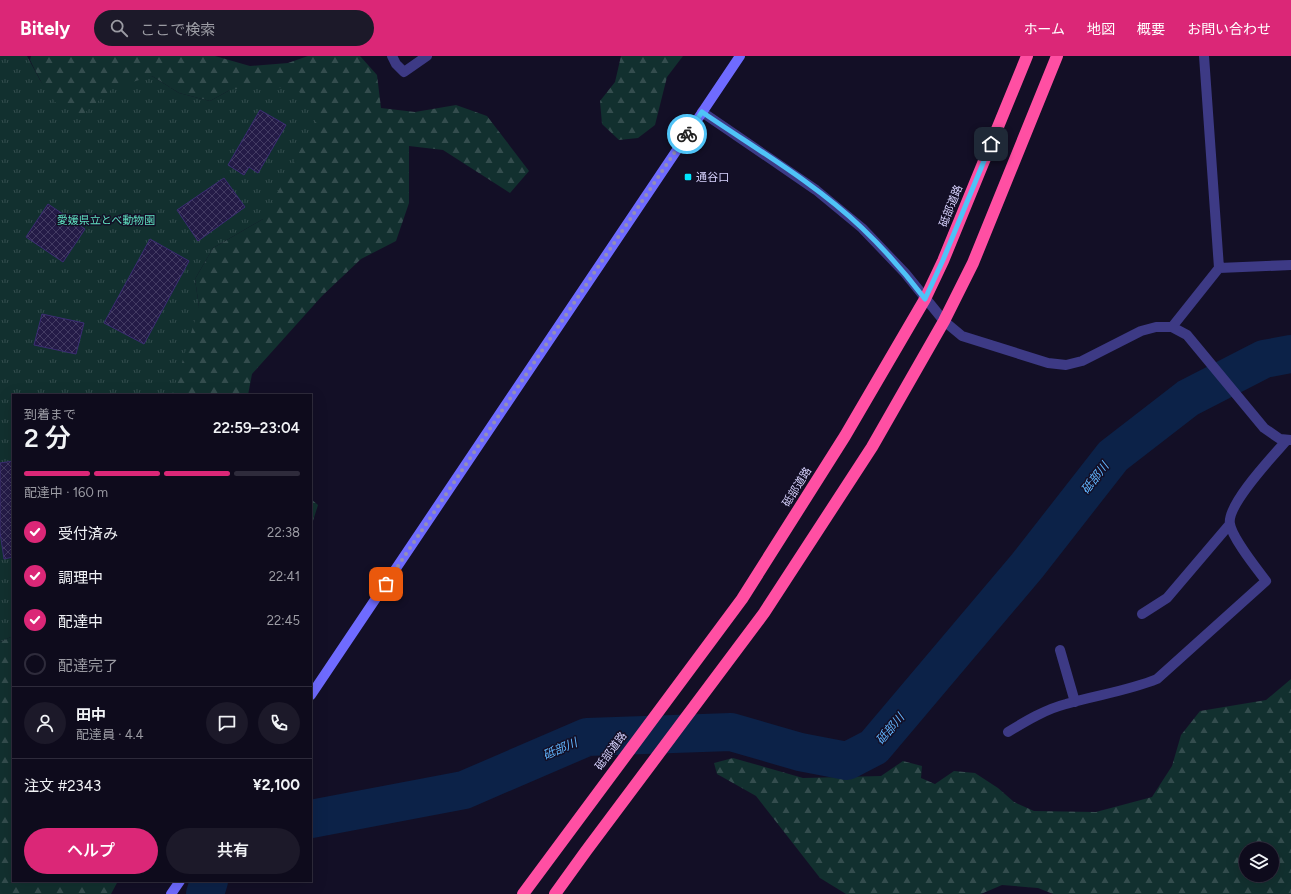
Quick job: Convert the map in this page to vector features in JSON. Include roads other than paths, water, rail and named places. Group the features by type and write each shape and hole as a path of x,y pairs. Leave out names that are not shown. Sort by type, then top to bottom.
{"highway":[{"name":"砥部道路","path":"523,894 746,592 845,436 925,299 943,260 1027,56"},
{"path":"555,894 655,758 764,614 872,447 944,321 973,263 1057,56"}],"street":[{"path":"392,56 396,64 404,72 427,56"},
{"path":"312,694 740,56"},
{"path":"1172,327 1219,268 1204,56"},
{"path":"702,112 816,190 862,228 906,273 925,299 944,321 962,336 1048,363 1066,365 1082,361 1141,331 1156,327 1172,327 1187,335 1264,428 1280,439 1289,440"},
{"path":"1219,268 1291,265"},
{"path":"1142,614 1167,598 1230,524 1232,510 1242,493 1289,440"},
{"path":"1008,732 1035,717 1064,704 1139,686 1157,679 1266,581 1235,535 1230,524"},
{"path":"1060,650 1075,702"},
{"path":"171,894 179,882"}],"waterway":[{"name":"砥部川","path":"312,819 464,790 587,737 731,732 800,752 847,761 874,747 1027,566 1113,456 1188,398 1264,359 1291,354"},
{"name":"砥部川","path":"205,894 209,882"}],"place":[{"name":"通谷口","path":"688,177"}],"park label":[{"name":"愛媛県立とべ動物園","path":"106,220"}]}
